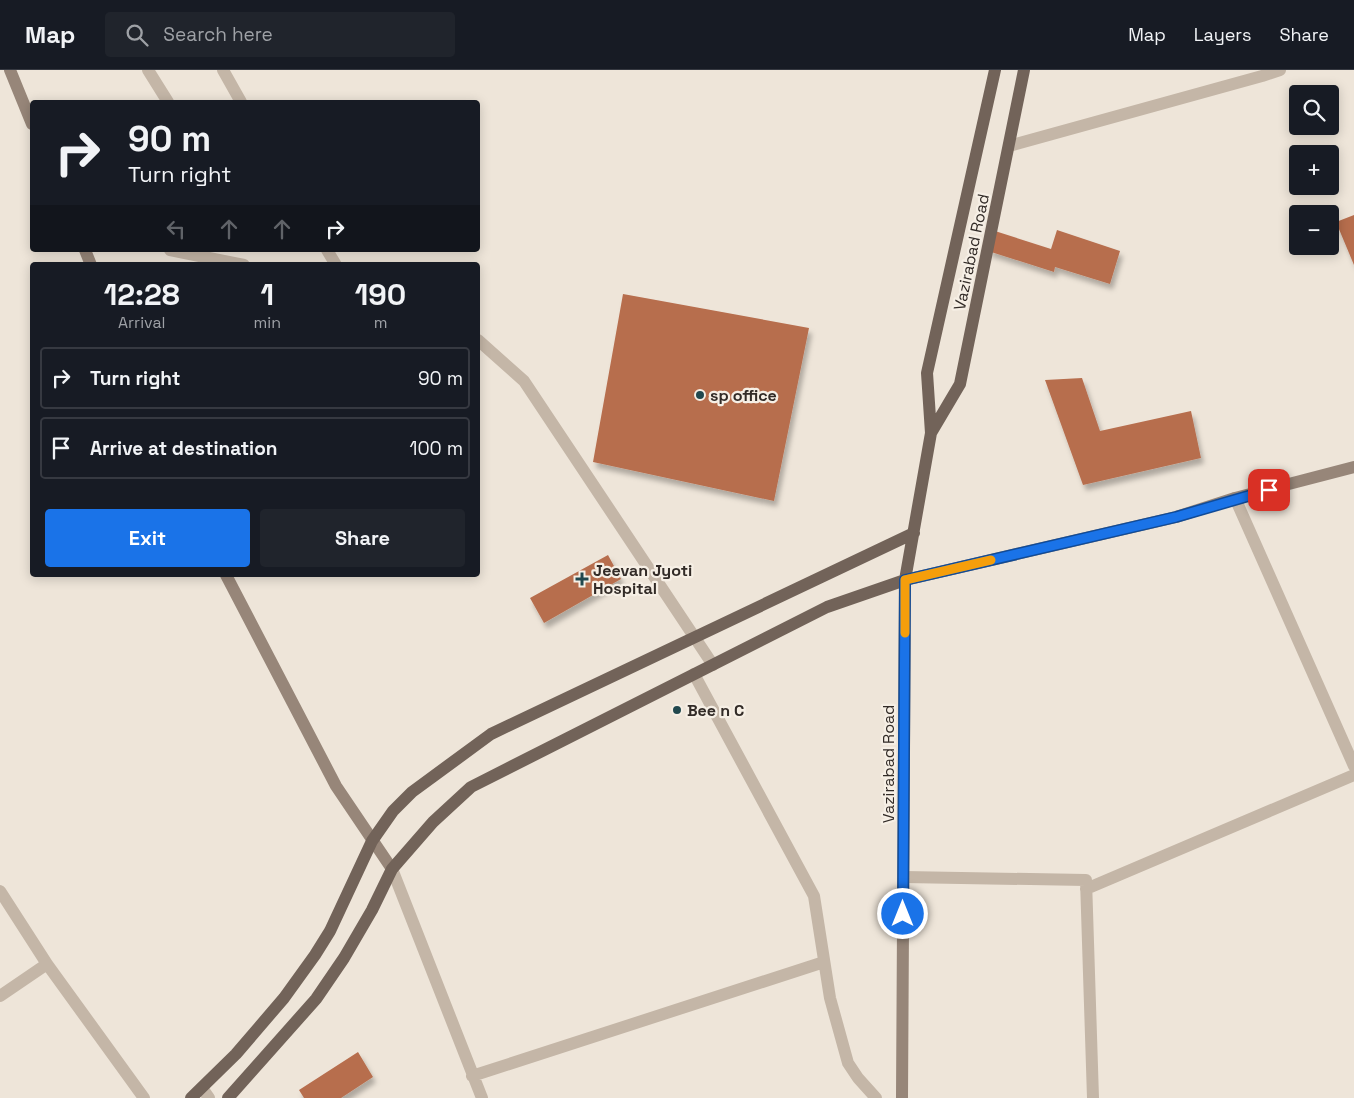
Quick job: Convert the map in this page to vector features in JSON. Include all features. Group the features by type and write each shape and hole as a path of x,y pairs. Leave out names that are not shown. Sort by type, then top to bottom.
{"main road":[{"path":"10,70 30,119"},
{"name":"Vazirabad Road","path":"902,1098 905,580 932,433 927,373 995,70"},
{"name":"Vazirabad Road","path":"932,433 960,384 1024,70"},
{"path":"228,1098 316,999 344,958 372,910 392,869 433,822 471,787 827,607 905,580 1176,517 1235,498 1354,468"},
{"path":"191,1098 205,1093 284,998 315,956 330,930 372,841 393,811 412,792 491,734 914,533"},
{"path":"227,577 336,786 392,869"}],"street":[{"path":"148,70 167,100"},
{"path":"222,70 240,100"},
{"path":"1009,146 1280,70"},
{"path":"180,252 229,262"},
{"path":"480,342 524,381 713,664"},
{"path":"1235,498 1354,766"},
{"path":"694,674 814,896 830,998 848,1062 858,1078 876,1098"},
{"path":"1086,889 1354,775"},
{"path":"392,869 482,1098"},
{"path":"904,877 1086,880 1093,1098"},
{"path":"0,891 47,964 144,1098"},
{"path":"472,1076 824,962"},
{"path":"0,996 47,964"}],"building":[{"path":"1354,215 1354,265 1339,229 1339,221"},
{"path":"1057,230 1120,251 1110,284 1055,267 1054,272 988,251 995,231 1051,249"},
{"name":"sp office","path":"623,294 809,328 774,501 593,462"},
{"path":"1082,378 1100,431 1191,411 1201,458 1083,485 1045,380"},
{"path":"608,555 621,579 544,623 530,598"},
{"path":"358,1052 373,1077 341,1098 304,1098 299,1090"}],"slow traffic":[{"path":"905,633 905,580 991,560"}],"place":[{"name":"sp office","path":"700,395"},
{"name":"Jeevan Jyoti Hospital","path":"582,579"},
{"name":"Bee n C","path":"677,710"}],"route":[{"path":"903,914 905,580 1176,517 1235,498 1269,490"}]}
